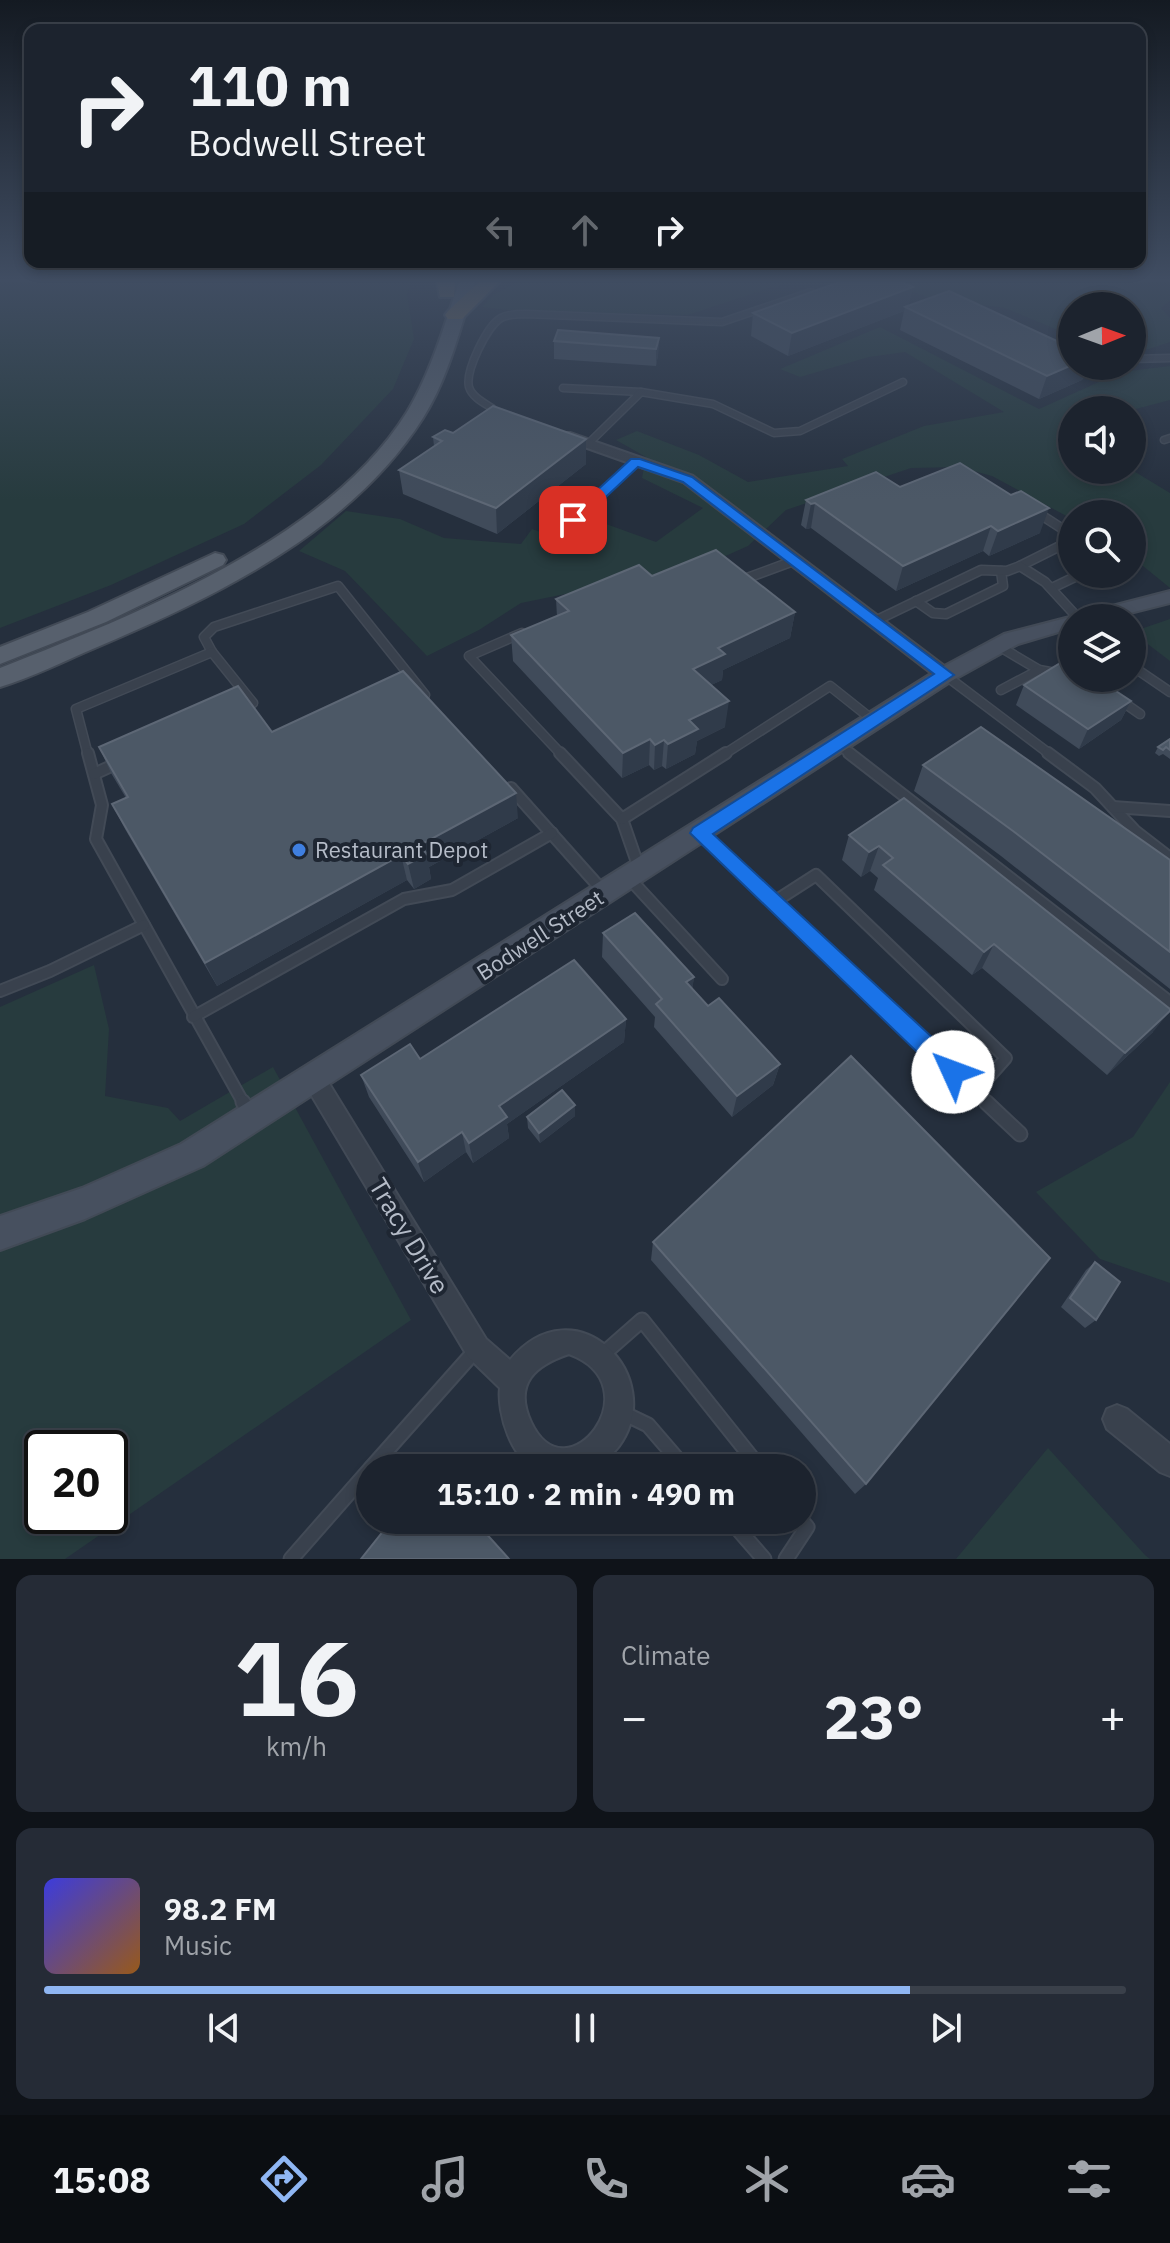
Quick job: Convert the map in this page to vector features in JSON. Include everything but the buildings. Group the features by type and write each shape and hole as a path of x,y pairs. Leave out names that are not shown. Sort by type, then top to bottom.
{"main road":[{"path":"0,656 97,617 203,567 247,541 321,489 363,451 401,404 423,355"},
{"path":"0,678 181,600 272,547 322,511 372,468 412,418 431,384 441,355"}],"street":[{"path":"492,408 508,417"},
{"path":"550,430 688,479 945,675"},
{"path":"1140,604 1170,597"},
{"name":"Bodwell Street","path":"0,1233 85,1203 192,1155 945,675 997,645 1058,625"},
{"name":"Tracy Drive","path":"314,1079 477,1348 514,1383"},
{"path":"569,1341 586,1345 601,1356 612,1371 618,1390 618,1411 607,1438 587,1458 570,1463 552,1462 536,1454 518,1432 511,1403 514,1383 522,1365 535,1351 551,1343 569,1341"},
{"path":"1117,1419 1170,1462"}],"lane":[{"path":"478,355 468,379 470,390 480,402 492,408"},
{"path":"1146,359 1170,358"},
{"path":"563,388 641,392 713,404 774,433 800,431 903,382"},
{"path":"588,444 641,392"},
{"path":"573,520 636,462"},
{"path":"1033,510 1058,528"},
{"path":"875,621 981,570 1001,571 1020,566 1058,546"},
{"path":"738,581 796,560"},
{"path":"1020,566 1052,588 1067,604"},
{"path":"916,601 933,613 946,614 1003,586 1001,571"},
{"path":"1052,588 1058,585"},
{"path":"224,716 253,703 212,652 204,637 214,627 338,586 432,702"},
{"path":"538,626 469,656 622,819 635,874 722,979"},
{"path":"997,645 1039,670 1058,673"},
{"path":"212,652 76,709 102,805 96,839 193,1017 253,1118"},
{"path":"1001,690 1039,670"},
{"path":"945,675 1095,788 1135,831 1170,858"},
{"path":"1146,676 1170,692"},
{"path":"622,819 830,686 874,721"},
{"path":"1108,692 1140,714"},
{"path":"838,744 1170,1002"},
{"path":"94,774 123,761"},
{"path":"502,778 577,866 605,893"},
{"path":"1113,807 1170,811"},
{"path":"193,1017 404,899 452,890 552,833"},
{"path":"699,833 1020,1134"},
{"path":"774,902 816,875 1006,1058 975,1093"},
{"path":"0,991 144,925"},
{"path":"601,1356 642,1320 749,1454"},
{"path":"384,1454 477,1348"},
{"path":"618,1411 648,1425 673,1454"},
{"path":"291,1559 356,1486"},
{"path":"742,1534 764,1559"},
{"path":"786,1559 802,1534"}],"green space":[{"path":"0,355 407,355 393,389 321,465 244,524 111,585 0,628"},
{"path":"814,355 885,355 869,357 800,377 780,369"},
{"path":"910,355 934,355 1039,409 1058,400 1058,484 1146,484 1146,478 1170,493 1170,588 1146,568 1146,500 1058,500 1058,511 992,476 959,467 911,468 786,510 748,546 703,566 521,603 479,630 427,656 345,571 299,551 346,511 400,519 444,538 521,544 532,529 566,541 595,520 656,542 703,508 642,478 646,457 616,440 637,431 699,455 748,482 848,466 842,459 924,426 1004,412"},
{"path":"1170,366 1170,400 1146,406 1146,396 1068,396 1103,380 1146,380 1146,369"},
{"path":"1170,619 1170,661 1146,643 1146,627"},
{"path":"94,965 109,1029 105,1096 168,1108 180,1121 273,1067 411,1320 128,1515 128,1430 24,1430 24,1534 101,1534 65,1559 0,1559 0,1007"},
{"path":"1170,1082 1170,1283 1100,1259 1036,1192 1133,1137"},
{"path":"1048,1448 1145,1555 1150,1559 956,1559"}],"place":[{"name":"Restaurant Depot","path":"299,850"}],"route":[{"path":"573,520 636,462 688,479 945,675 699,833 953,1072"}]}
